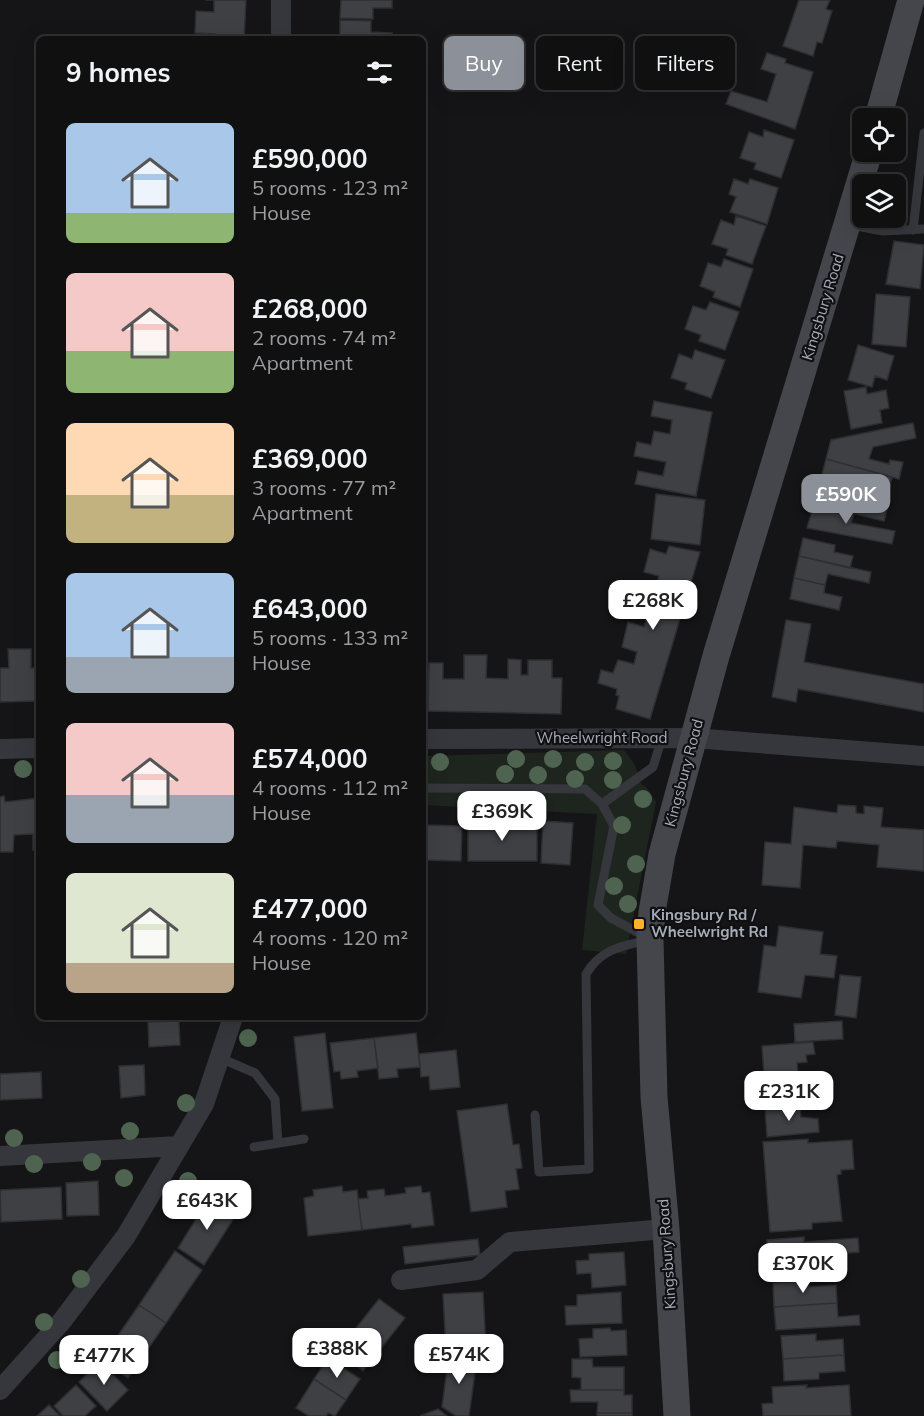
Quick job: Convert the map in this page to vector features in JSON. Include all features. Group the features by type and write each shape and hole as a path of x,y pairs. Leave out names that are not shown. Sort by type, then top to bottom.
{"street":[{"path":"281,0 281,36"},
{"path":"881,108 911,0"},
{"name":"Kingsbury Road","path":"676,1416 666,1229 654,1097 650,939 662,854 716,656 865,162"},
{"name":"Wheelwright Road","path":"426,739 693,738 924,756"},
{"path":"0,749 36,748"},
{"path":"0,1390 62,1321 126,1236 204,1104 232,1020"},
{"path":"0,1156 179,1146"},
{"path":"401,1280 477,1270 494,1252 510,1242 666,1229"}],"lane":[{"path":"914,230 924,133"},
{"path":"848,224 883,231 924,229"},
{"path":"602,804 653,767 662,738"},
{"path":"426,788 585,789 602,804 614,826 598,905 611,918 650,939"},
{"path":"535,1115 539,1172 589,1169 586,974 595,960 613,948 650,939"},
{"path":"220,1058 255,1073 275,1099 278,1143"},
{"path":"254,1147 304,1139"}],"shaded area":[{"path":"624,750 635,765 641,784 647,788 656,802 626,954 582,950 597,814 426,805 426,756"}],"building":[{"path":"214,0 246,0 244,36 215,36 215,34 195,33 196,11 214,12"},
{"path":"341,0 392,0 392,8 373,8 373,19 340,18"},
{"path":"799,0 830,0 826,9 832,11 822,43 817,42 813,56 783,46"},
{"path":"340,20 371,21 371,32 392,33 392,36 340,36"},
{"path":"767,53 786,59 785,63 813,72 795,129 726,104 731,91 767,102 776,74 761,69"},
{"path":"764,130 794,140 781,178 754,169 756,163 740,158 749,132 763,137"},
{"path":"734,179 748,184 750,179 778,188 767,224 730,212 736,197 729,194"},
{"path":"736,216 766,226 752,264 726,255 728,249 712,244 721,220 734,225"},
{"path":"894,241 924,245 920,289 886,284"},
{"path":"724,259 753,269 740,307 713,297 715,292 700,286 708,263 721,267"},
{"path":"876,294 910,297 906,347 872,344"},
{"path":"710,302 739,312 725,350 699,341 701,335 685,329 693,306 706,310"},
{"path":"858,345 894,356 887,380 875,376 872,387 848,380"},
{"path":"695,350 725,360 711,398 685,389 687,383 671,378 679,354 692,359"},
{"path":"866,387 867,394 886,390 889,408 880,410 882,423 851,429 844,391"},
{"path":"654,401 712,412 696,496 635,484 638,471 663,476 666,462 634,456 637,442 651,445 654,431 670,434 672,420 651,416"},
{"path":"913,423 916,438 873,447 869,459 889,464 890,460 903,462 899,479 826,459 831,440"},
{"path":"826,459 892,477 889,489 862,482 859,492 820,482"},
{"path":"820,482 859,492 857,501 887,509 884,521 814,504"},
{"path":"656,494 705,500 700,545 651,539"},
{"path":"814,504 854,514 851,523 895,531 892,544 807,528"},
{"path":"803,538 835,545 834,552 853,556 850,568 799,556"},
{"path":"669,546 700,552 650,719 616,709 619,696 616,695 617,689 598,683 601,670 613,673 618,660 634,664 637,652 622,647 628,622 644,627 648,614 631,609 638,585 655,590 659,576 644,572 650,549 666,554"},
{"path":"799,556 871,572 869,583 828,574 825,585 794,578"},
{"path":"794,578 825,585 824,593 842,597 839,610 790,599"},
{"path":"786,620 811,624 804,662 924,684 924,712 798,689 796,702 772,697"},
{"path":"8,649 31,649 31,668 36,668 36,701 0,702 0,668 9,668"},
{"path":"464,655 487,655 486,678 508,679 508,659 521,660 521,675 528,675 528,660 552,660 552,678 562,678 561,714 428,711 429,663 443,663 443,679 464,679"},
{"path":"4,796 5,802 36,798 36,850 33,850 33,834 14,835 13,852 0,852 0,797"},
{"path":"838,805 856,806 856,813 864,814 864,806 883,808 881,827 924,830 924,871 877,867 879,845 837,841 836,848 803,845 800,888 762,885 765,842 791,844 794,807 837,813"},
{"path":"543,821 573,823 570,865 541,863"},
{"path":"468,823 537,823 537,861 468,861"},
{"path":"426,825 462,826 461,861 426,860"},
{"path":"779,926 823,932 820,954 837,956 834,978 805,975 801,998 758,992 764,945 776,947"},
{"path":"840,975 861,977 856,1018 835,1015"},
{"path":"179,1021 180,1045 149,1047 148,1022"},
{"path":"842,1021 843,1039 795,1042 794,1024"},
{"path":"325,1033 333,1108 302,1111 294,1037"},
{"path":"416,1033 420,1067 397,1069 398,1077 379,1079 374,1038"},
{"path":"374,1038 378,1068 357,1071 358,1077 341,1079 340,1071 334,1072 330,1043"},
{"path":"813,1042 815,1054 806,1055 807,1062 797,1063 798,1073 764,1075 762,1046"},
{"path":"456,1050 460,1087 430,1090 429,1076 421,1077 419,1054"},
{"path":"144,1065 145,1095 121,1098 119,1066"},
{"path":"41,1072 42,1098 0,1100 0,1074"},
{"path":"816,1072 817,1086 808,1087 808,1094 799,1095 800,1104 765,1108 762,1077"},
{"path":"507,1104 513,1145 519,1144 522,1168 516,1169 519,1189 505,1191 507,1207 471,1212 457,1111"},
{"path":"800,1104 801,1117 818,1119 819,1132 767,1137 765,1108"},
{"path":"808,1139 808,1143 852,1140 854,1169 841,1170 841,1174 837,1175 842,1221 812,1223 812,1229 770,1232 763,1142"},
{"path":"98,1181 99,1215 67,1216 66,1183"},
{"path":"342,1186 343,1192 357,1190 362,1230 308,1236 304,1198 314,1196 313,1190"},
{"path":"421,1186 422,1193 430,1192 434,1225 412,1228 411,1224 362,1230 358,1199 368,1198 367,1191 384,1189 385,1196 406,1193 405,1188"},
{"path":"61,1187 62,1219 1,1222 0,1190"},
{"path":"209,1198 236,1215 204,1265 178,1248"},
{"path":"804,1237 804,1242 858,1238 859,1252 768,1260 767,1240"},
{"path":"478,1239 480,1255 405,1264 403,1247"},
{"path":"175,1251 202,1270 166,1323 139,1305"},
{"path":"624,1252 626,1285 592,1288 591,1273 577,1274 576,1261 589,1260 589,1254"},
{"path":"835,1254 836,1272 766,1279 768,1260"},
{"path":"808,1281 808,1287 836,1285 837,1303 774,1307 773,1283"},
{"path":"483,1292 486,1348 446,1351 443,1294"},
{"path":"621,1292 622,1323 566,1325 565,1306 577,1306 577,1295"},
{"path":"379,1299 405,1318 378,1352 353,1332"},
{"path":"837,1303 838,1317 859,1315 860,1325 776,1330 774,1307"},
{"path":"139,1305 166,1323 128,1378 101,1360"},
{"path":"610,1328 611,1331 626,1330 627,1355 580,1357 579,1339 593,1338 593,1329"},
{"path":"353,1332 378,1352 363,1371 338,1351"},
{"path":"816,1334 816,1341 843,1339 844,1355 783,1359 781,1336"},
{"path":"449,1354 477,1358 469,1416 456,1416 442,1407"},
{"path":"844,1355 845,1371 819,1373 819,1379 784,1381 783,1359"},
{"path":"328,1358 360,1379 346,1400 314,1379"},
{"path":"572,1359 592,1359 593,1367 624,1367 624,1390 581,1390 581,1378 572,1377"},
{"path":"100,1361 128,1390 107,1411 79,1382"},
{"path":"314,1379 346,1400 335,1416 328,1413 326,1416 309,1416 296,1408"},
{"path":"76,1385 96,1406 85,1416 63,1416 54,1406"},
{"path":"807,1385 806,1388 849,1385 851,1416 763,1416 762,1404 773,1403 772,1387"},
{"path":"570,1390 624,1390 624,1395 632,1395 632,1413 597,1413 598,1402 571,1402"},
{"path":"49,1405 60,1416 37,1416"},
{"path":"438,1409 447,1416 420,1416"},
{"path":"597,1413 632,1413 632,1416 597,1416"}],"place":[{"name":"Kingsbury Rd / Wheelwright Rd","path":"639,924"}]}
